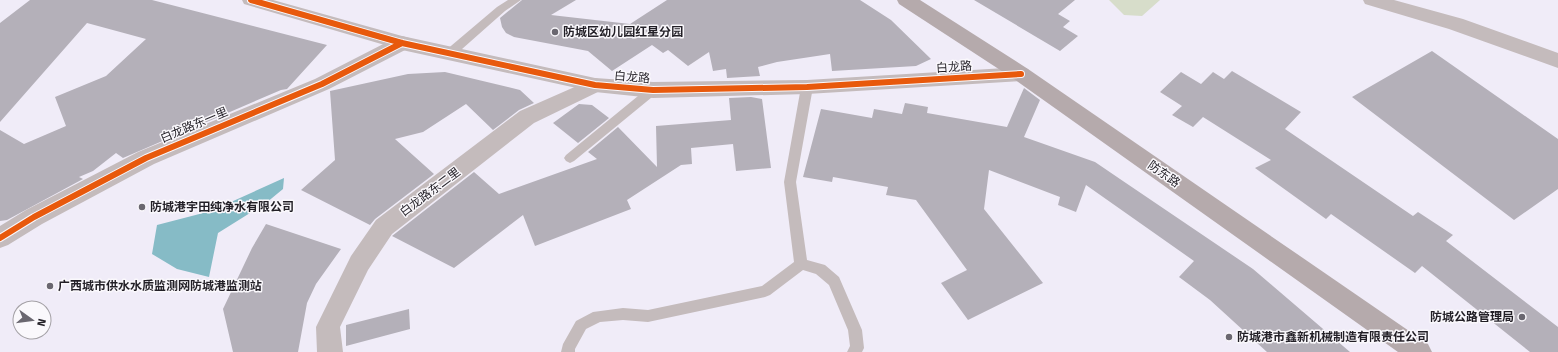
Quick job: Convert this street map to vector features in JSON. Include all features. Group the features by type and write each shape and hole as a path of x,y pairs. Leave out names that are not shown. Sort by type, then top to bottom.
{"main road":[{"name":"防东路","path":"906,0 1021,74 1419,352"}],"street":[{"name":"白龙路","path":"251,0 402,44 595,85 653,90 807,88 1021,74"},
{"path":"1372,0 1456,24 1558,61"},
{"name":"白龙路东一里","path":"0,238 34,217 146,158 322,84 402,44"},
{"name":"白龙路东二里","path":"330,352 328,327 359,263 384,227 527,117 595,85"}],"lane":[{"path":"449,54 501,9 516,0"},
{"path":"801,264 790,182 807,88"},
{"path":"570,158 653,90"},
{"path":"568,352 568,348 581,325 598,316 623,314 648,316 765,291 801,264"},
{"path":"801,264 820,269 834,281 855,330 857,348 854,352"}],"green space":[{"path":"1109,0 1160,0 1142,16 1124,15"}],"water":[{"path":"284,178 283,189 266,203 218,233 209,277 177,269 152,254 157,225 211,211"}],"building":[{"path":"30,0 152,0 327,45 287,89 281,90 123,158 116,153 93,171 79,177 83,179 7,220 0,221 0,130 24,144 66,126 55,97 106,76 146,39 87,23 0,122 0,23"},
{"path":"522,0 576,0 551,15 630,24 667,0 860,0 891,20 931,59 916,66 832,71 830,54 777,62 758,67 760,76 727,78 726,69 713,71 709,52 688,66 668,50 663,53 652,45 612,71 588,51 514,37 506,33 502,27 500,18"},
{"path":"974,0 1075,0 1058,14 1070,21 1063,27 1078,36 1060,51"},
{"path":"1432,51 1558,139 1558,189 1514,220 1352,97"},
{"path":"1232,71 1301,112 1285,129 1413,216 1418,212 1453,235 1446,241 1558,327 1558,352 1530,352 1422,266 1415,273 1331,214 1326,219 1255,168 1271,160 1203,117 1193,127 1172,115 1182,106 1160,92 1181,72 1201,84 1213,72 1224,79"},
{"path":"445,72 520,90 534,103 519,110 493,130 466,104 423,132 395,139 434,174 375,219 370,225 301,190 335,160 330,91 408,74"},
{"path":"1024,88 1040,100 1024,137 1095,162 1253,269 1350,352 1267,352 1210,300 1179,277 1194,261 1086,185 1076,212 1058,205 1060,197 989,170 984,209 1043,283 968,320 941,283 967,270 916,200 886,195 888,187 833,177 832,182 803,177 821,109 872,118 874,109 902,114 905,103 928,107 927,113 1007,127"},
{"path":"751,97 762,99 771,168 736,171 733,144 691,148 692,164 681,165 627,200 631,209 535,246 523,215 454,268 392,236 474,172 499,194 597,159 588,152 618,127 657,167 656,126 731,120 729,98"},
{"path":"579,104 592,105 609,118 578,143 553,123"},
{"path":"266,224 341,249 316,284 307,303 298,352 233,352 223,309 252,248"},
{"path":"409,309 410,329 346,346 346,325"}],"cycle path":[{"path":"251,0 402,43 595,85 653,90 807,87 1021,74"},
{"path":"0,238 34,217 146,158 322,84 402,43"}],"place":[{"name":"防城区幼儿园红星分园","path":"555,32"},
{"name":"防城港宇田纯净水有限公司","path":"142,207"},
{"name":"广西城市供水水质监测网防城港监测站","path":"50,286"},
{"name":"防城公路管理局","path":"1522,317"},
{"name":"防城港市鑫新机械制造有限责任公司","path":"1229,337"}]}
